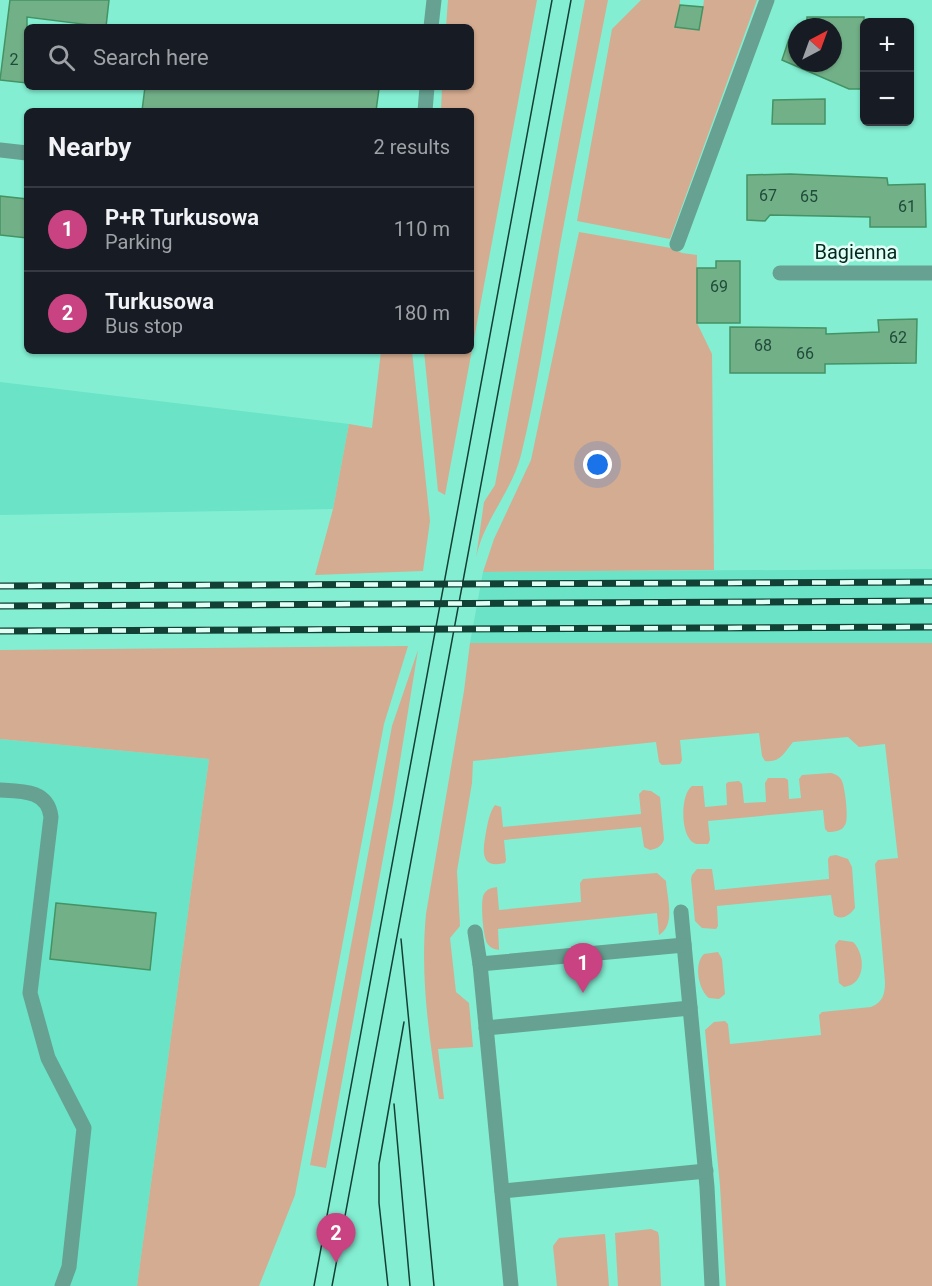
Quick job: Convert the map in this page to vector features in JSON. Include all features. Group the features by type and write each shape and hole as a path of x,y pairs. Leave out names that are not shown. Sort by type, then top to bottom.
{"street":[{"path":"432,24 434,0"},
{"path":"677,244 767,0"},
{"path":"425,108 427,90"},
{"path":"0,150 24,153"},
{"name":"Bagienna","path":"780,273 932,273"},
{"path":"0,789 28,791 50,807 51,817 30,993 48,1058 84,1128 69,1267 62,1286"},
{"path":"681,912 706,1171 712,1286"},
{"path":"475,932 511,1286"},
{"path":"480,964 684,945"},
{"path":"486,1028 690,1008"},
{"path":"502,1191 706,1171"}],"shaded area":[{"path":"448,0 537,0 474,339 474,108 441,108 442,90 474,90 474,24 446,24"},
{"path":"585,0 608,0 566,214 533,403 517,468 485,531 476,558 484,502 495,485"},
{"path":"641,0 680,0 680,5 703,7 704,0 757,0 670,239 577,221 612,29"},
{"path":"579,232 671,248 682,253 697,255 697,323 712,354 714,570 483,572 494,539 531,460"},
{"path":"381,354 412,354 430,521 423,571 315,575 333,509 349,424 372,428"},
{"path":"424,354 471,354 445,495 438,491"},
{"path":"0,382 349,424 333,509 0,515"},
{"path":"932,569 932,643 470,643 483,572"},
{"path":"470,643 932,643 932,1286 726,1286 720,1186 705,1030 714,1022 725,1021 728,1024 730,1044 821,1035 819,1015 822,1012 871,1007 881,1000 885,982 875,864 878,860 898,858 885,744 859,747 848,737 793,742 778,759 765,761 762,756 759,733 680,740 682,760 680,764 662,765 659,762 656,742 473,761 472,783 457,871 460,926 450,938 456,992 469,1003 473,1047 438,1049 444,1099 439,1099 429,1030 424,937"},
{"path":"408,646 384,724 295,1195 259,1286 137,1286 209,759 0,739 0,650"},
{"path":"418,650 393,804 326,1168 310,1165 392,726"},
{"path":"0,739 209,759 137,1286 0,1286"},
{"path":"831,773 841,779 847,810 844,827 838,831 828,832 825,829 823,810 708,821 710,840 708,844 695,844 686,833 684,803 688,790 692,786 703,786 705,807 727,805 726,784 739,781 742,784 744,803 766,802 765,783 768,778 788,780 789,799 801,798 799,779 802,775"},
{"path":"643,790 651,791 660,797 664,839 655,849 650,850 644,847 641,827 504,840 505,863 497,864 487,861 484,845 490,815 495,805 501,807 503,827 641,814 639,794"},
{"path":"836,855 848,859 852,867 855,908 846,916 834,915 831,895 717,906 718,926 716,929 702,928 695,921 691,879 697,869 712,869 715,890 829,879 828,859"},
{"path":"657,873 666,881 669,911 667,925 659,935 657,913 498,929 499,950 487,943 483,926 482,903 484,894 489,889 497,887 499,910 581,902 580,883 583,879"},
{"path":"839,940 853,942 860,953 862,968 857,980 844,987 839,983 835,945"},
{"path":"718,952 722,959 725,994 719,999 705,995 700,984 698,970 704,954"},
{"path":"651,1229 658,1232 659,1237 661,1286 618,1286 615,1233"},
{"path":"605,1234 609,1286 557,1286 553,1246 559,1238"}],"building":[{"path":"10,0 109,0 106,24 82,24 27,17 27,24 24,24 24,83 0,80"},
{"path":"680,5 703,7 699,30 675,27"},
{"path":"864,17 860,18 860,89 849,89 810,72 842,72 842,18 807,18"},
{"path":"788,42 788,63 782,60"},
{"path":"145,90 379,90 376,108 142,108"},
{"path":"825,99 825,124 772,124 773,100"},
{"path":"790,174 887,178 888,185 925,184 926,227 870,227 870,217 770,215 765,221 747,220 747,175"},
{"path":"0,196 24,199 24,238 0,235"},
{"path":"716,261 740,261 740,323 697,323 697,268 716,268"},
{"path":"917,319 916,363 825,364 825,373 730,373 730,327 826,328 826,334 879,332 878,320"},
{"path":"56,903 156,913 150,970 50,959"}],"tram line":[{"path":"314,1286 552,0"},
{"path":"332,1286 571,0"},
{"path":"401,939 434,1286"},
{"path":"388,1286 379,1203 379,1164 404,1022"},
{"path":"394,1104 410,1286"}],"railway":[{"path":"0,586 932,582"},
{"path":"0,606 932,601"},
{"path":"0,631 932,627"}],"place":[{"name":"P+R Turkusowa","path":"583,993"},
{"name":"Turkusowa","path":"336,1263"}]}
